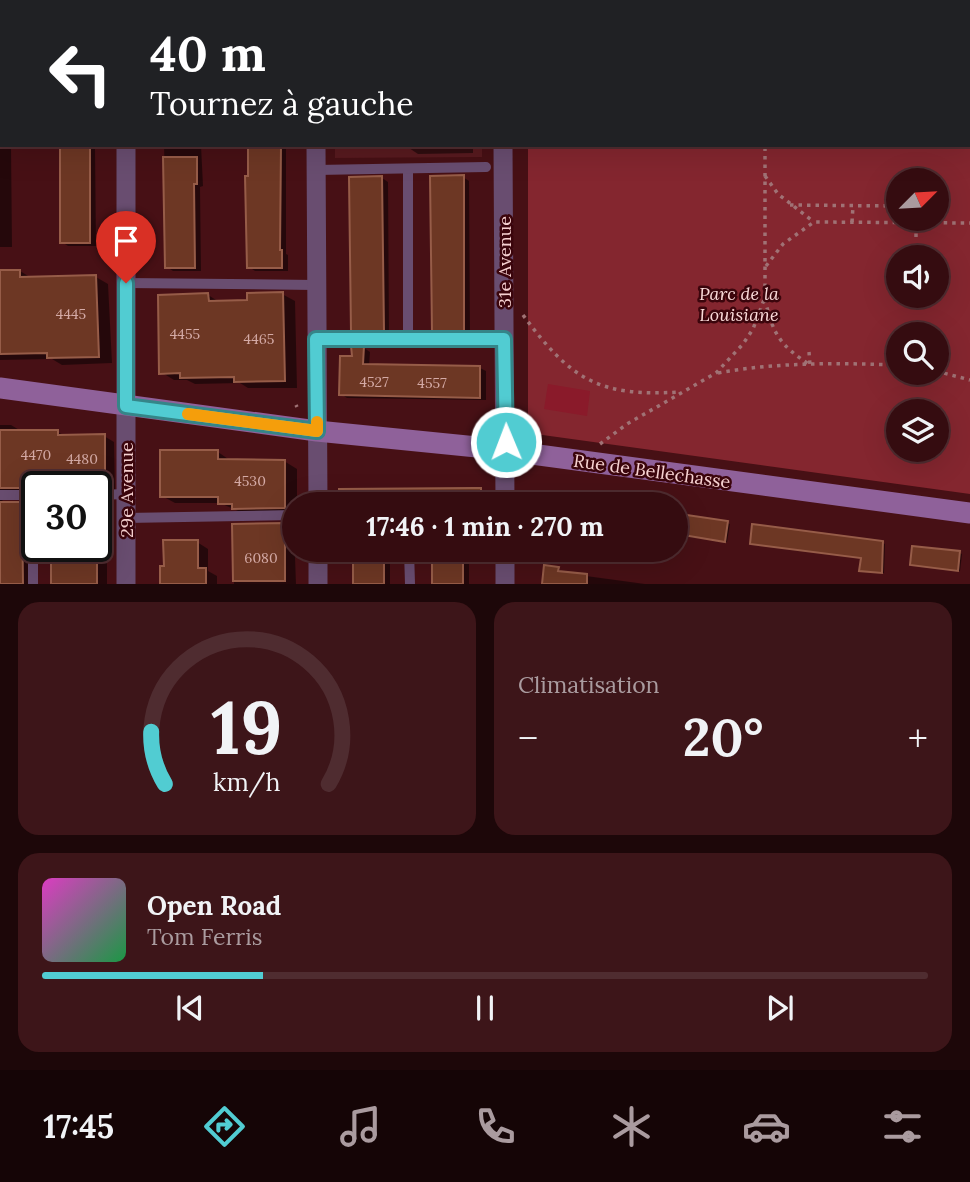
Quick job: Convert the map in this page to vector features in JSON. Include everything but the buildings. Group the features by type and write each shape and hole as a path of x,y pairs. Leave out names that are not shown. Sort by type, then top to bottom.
{"street":[{"name":"29e Avenue","path":"126,147 127,583"},
{"path":"316,147 318,492"},
{"name":"31e Avenue","path":"505,492 504,339 513,147"},
{"name":"Rue de Bellechasse","path":"0,388 317,431 505,451 970,513"},
{"path":"318,562 318,583"},
{"path":"505,562 505,583"}],"lane":[{"path":"316,170 486,167"},
{"path":"408,169 408,339"},
{"path":"126,283 316,285"},
{"path":"316,339 504,339"},
{"path":"112,494 126,494"},
{"path":"0,495 21,495"},
{"path":"126,518 282,515"},
{"path":"33,562 33,583"},
{"path":"409,562 410,583"}],"path":[{"path":"765,147 765,298 775,335 788,349 810,365"},
{"path":"765,176 778,194 814,222 886,221"},
{"path":"790,205 886,206"},
{"path":"852,222 853,206"},
{"path":"766,267 783,244 814,222"},
{"path":"949,223 970,223"},
{"path":"916,231 916,237"},
{"path":"593,449 627,424 716,373 743,344 765,298"},
{"path":"523,315 554,355 595,384 638,393 681,392"},
{"path":"809,352 810,365"},
{"path":"716,373 810,365 886,365"},
{"path":"949,374 970,380"}],"shaded area":[{"path":"335,147 482,147 482,157 335,158"},
{"path":"548,384 590,391 587,416 544,409"}],"green space":[{"name":"Parc de la Louisiane","path":"528,147 970,147 970,494 528,433"}],"slow traffic":[{"path":"188,414 317,431 317,422"}],"route":[{"path":"126,283 126,406 317,431 316,339 504,339 506,442"}]}
